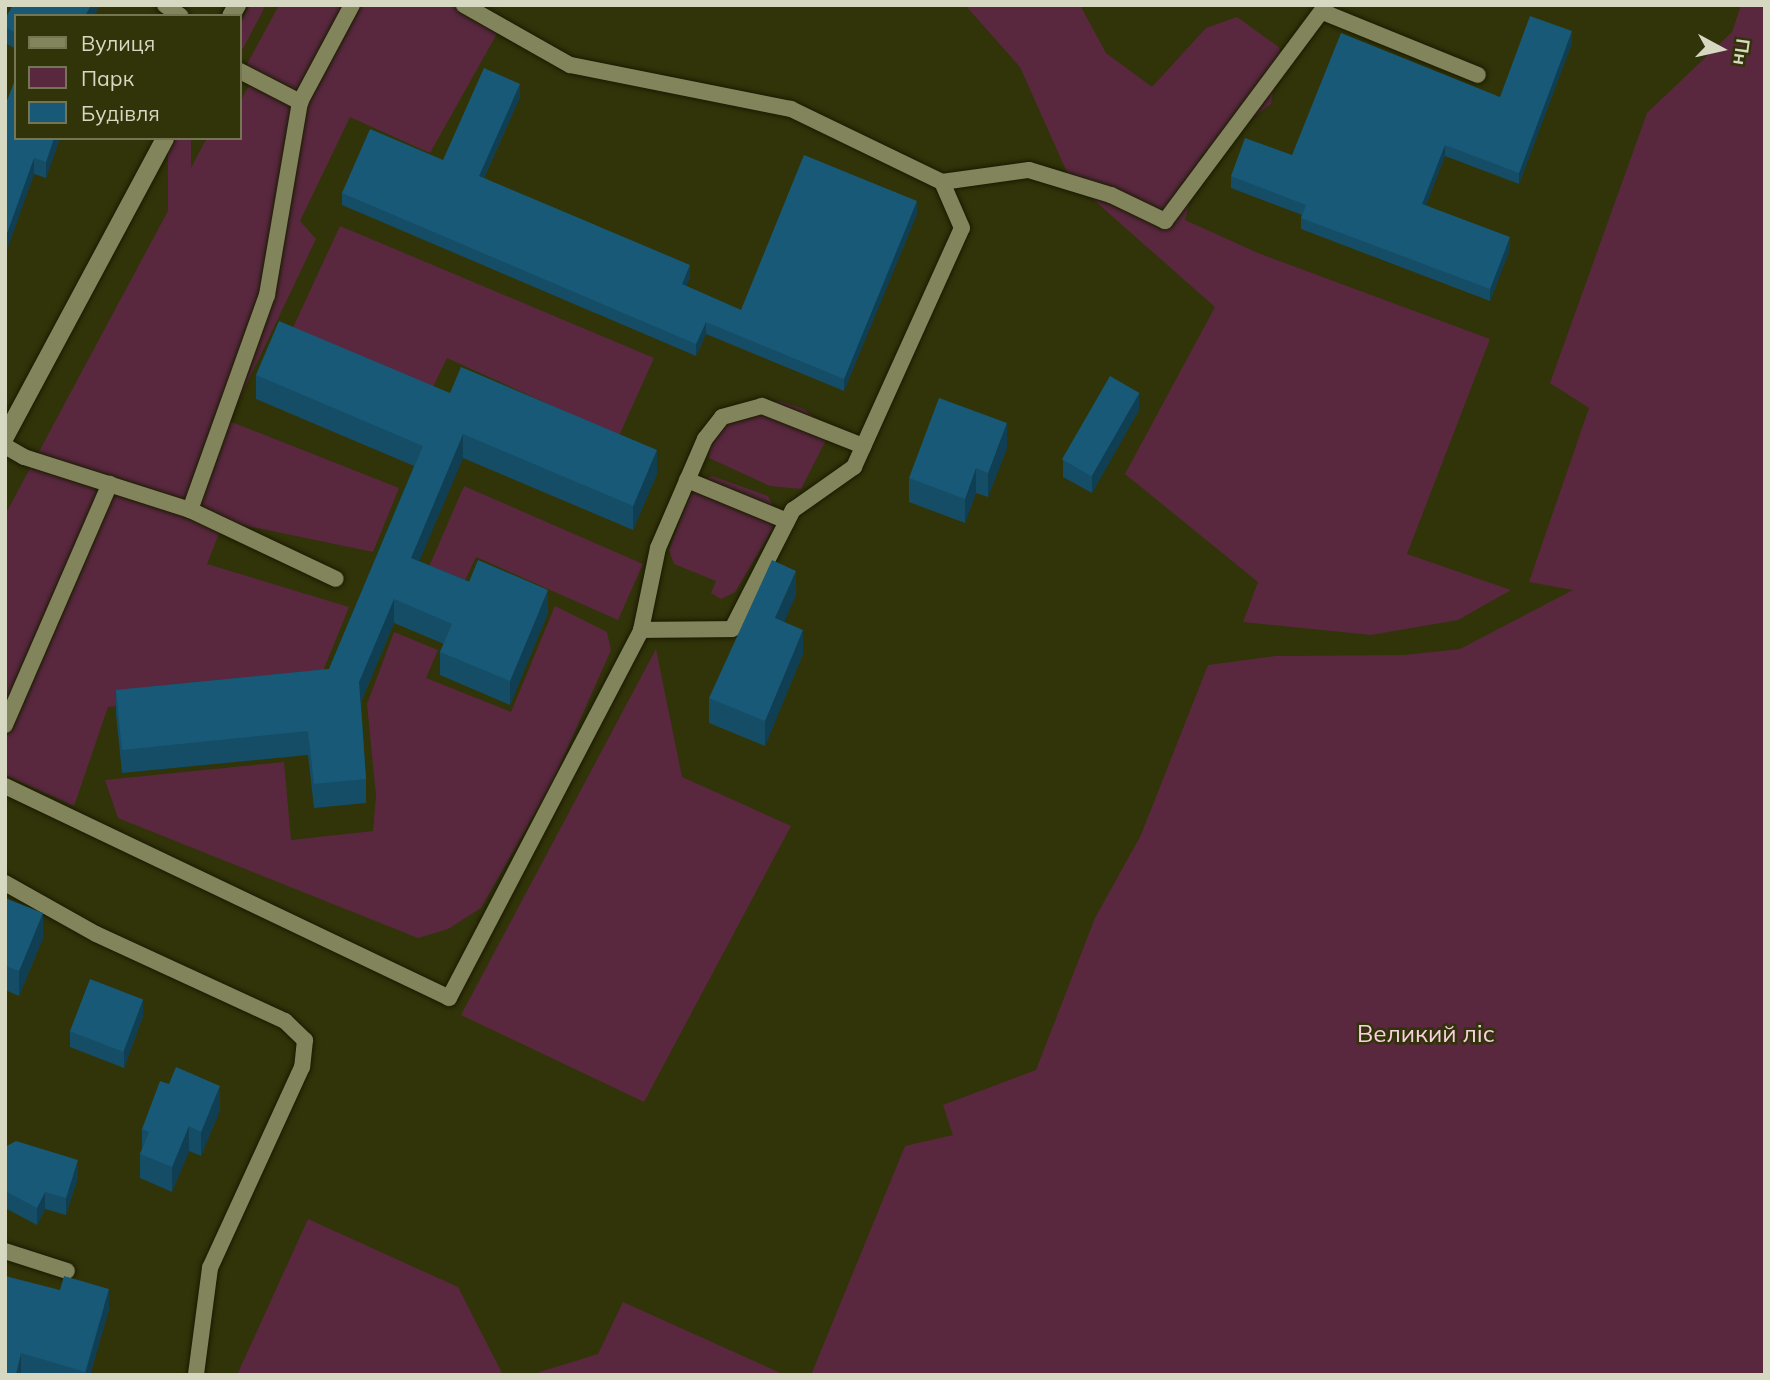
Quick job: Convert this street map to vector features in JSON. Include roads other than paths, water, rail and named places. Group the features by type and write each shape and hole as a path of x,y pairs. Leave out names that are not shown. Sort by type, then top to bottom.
{"street":[{"path":"5,437 164,140"}],"lane":[{"path":"190,510 226,397 267,295 300,102 352,5"},
{"path":"464,5 570,65 791,109 942,182 1029,170 1111,195 1165,221 1324,9 1478,75"},
{"path":"242,72 300,102"},
{"path":"642,630 732,629 793,510 854,467 962,228 942,182"},
{"path":"5,786 449,998 642,630 658,548 712,426 734,410 748,406 776,410 863,446"},
{"path":"5,446 190,510 336,579"},
{"path":"687,480 787,521"},
{"path":"5,725 110,484"},
{"path":"5,883 96,934 285,1021 305,1040 302,1067 210,1268 197,1375"},
{"path":"5,1251 67,1271"}],"park label":[{"name":"Великий ліс","path":"1426,1034"}]}
